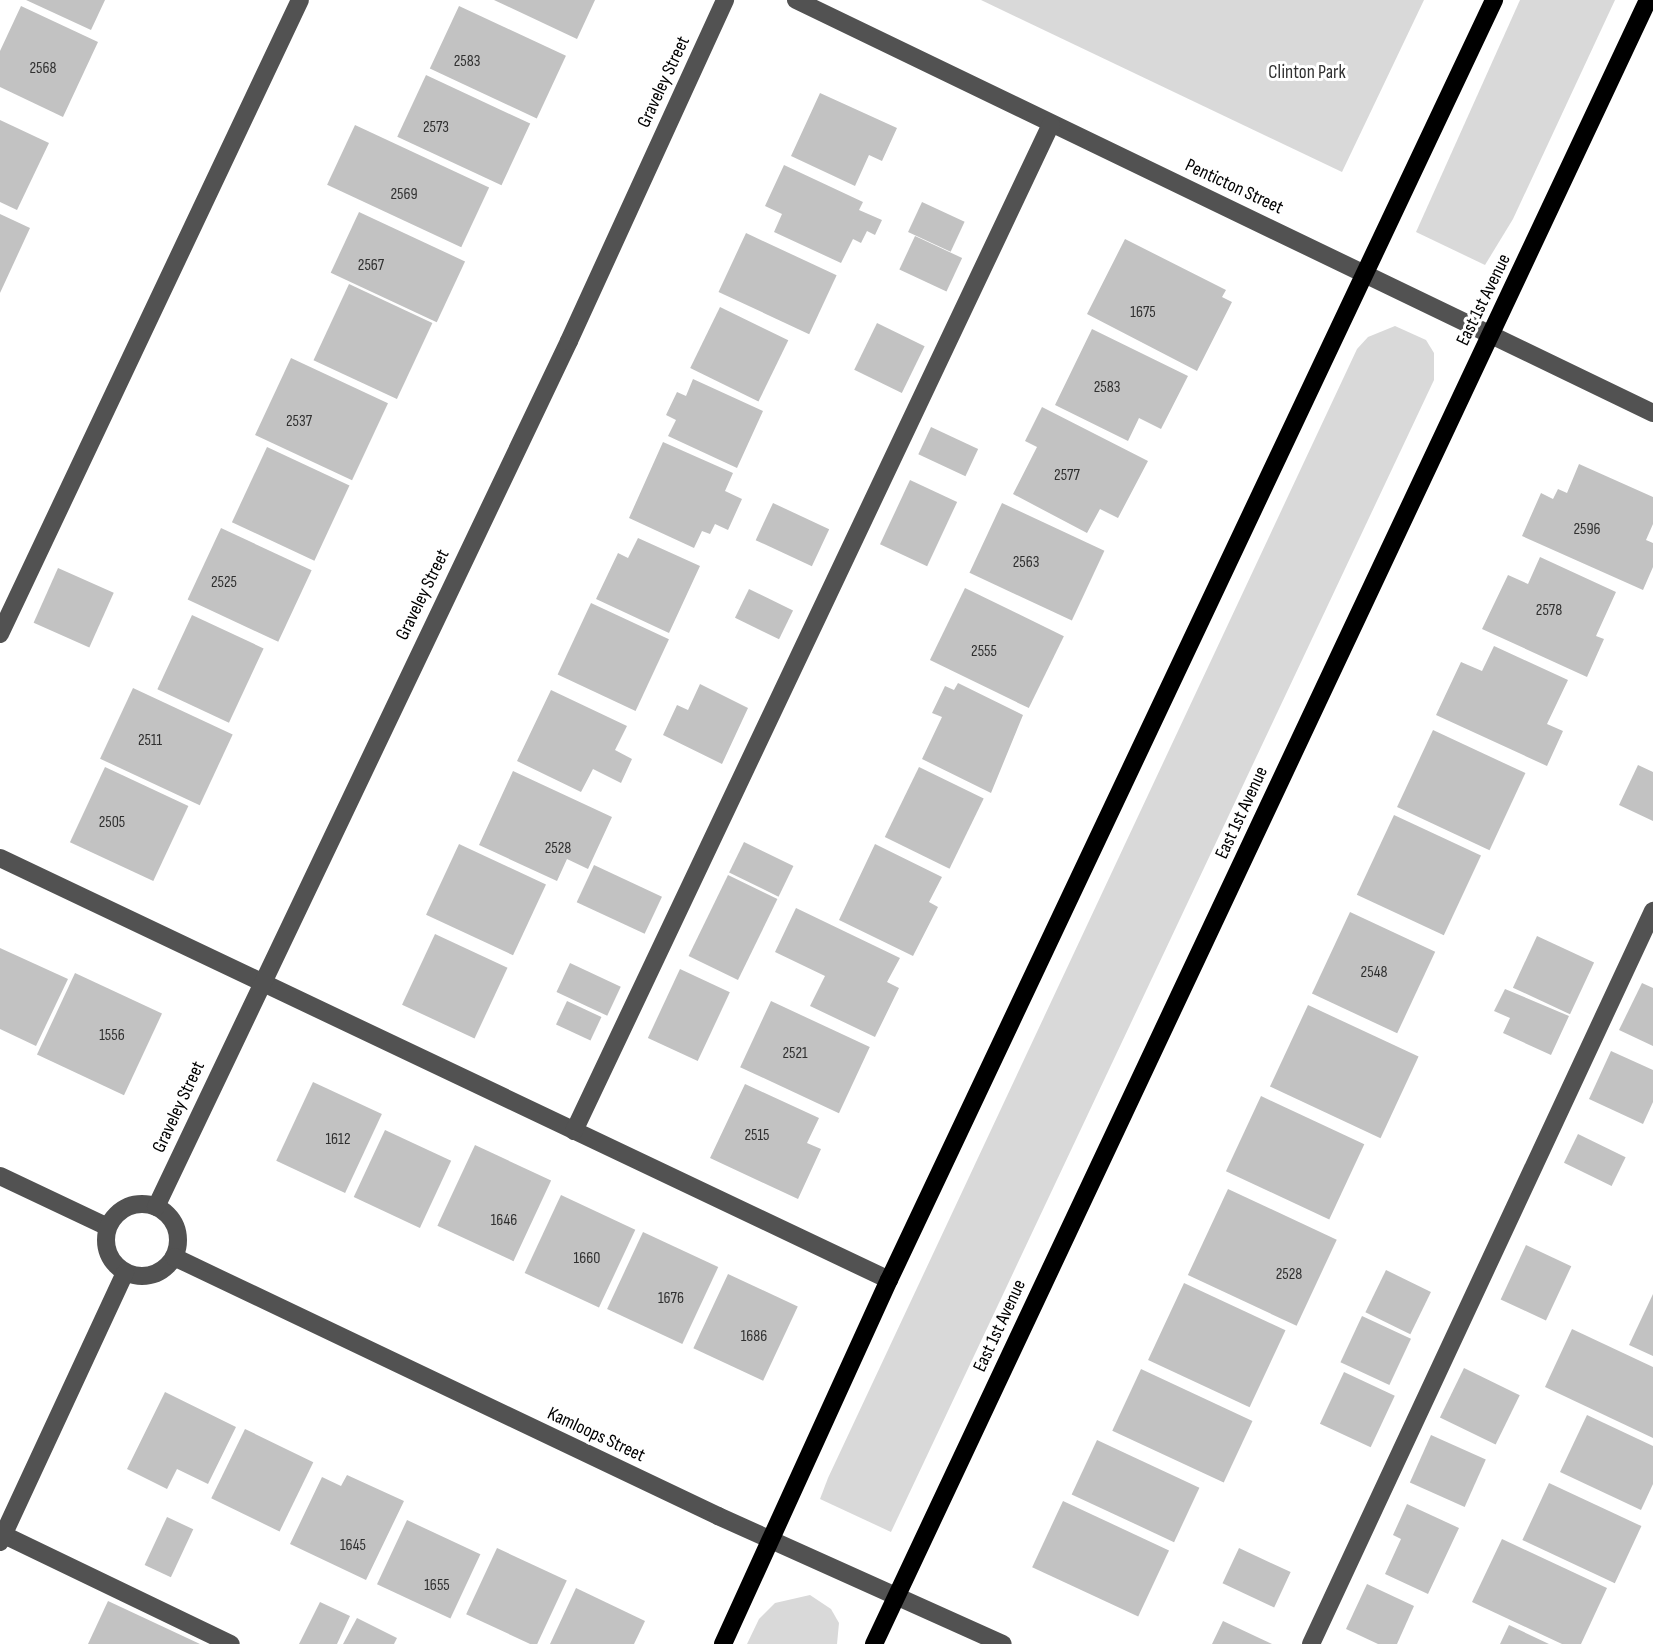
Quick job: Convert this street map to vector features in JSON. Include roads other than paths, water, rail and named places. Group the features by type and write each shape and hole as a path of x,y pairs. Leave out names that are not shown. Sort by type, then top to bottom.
{"main road":[{"path":"723,1644 889,1280 1494,0"},
{"name":"East 1st Avenue","path":"874,1644 1648,0"}],"street":[{"path":"0,634 300,0"},
{"name":"Graveley Street","path":"156,1207 260,983 563,354 725,0"},
{"name":"Penticton Street","path":"796,0 1653,413"},
{"path":"574,1130 1051,124"},
{"path":"0,858 889,1280"},
{"path":"1311,1644 1653,911"},
{"path":"0,1176 108,1227"},
{"path":"145,1204 156,1207 173,1222 177,1234 174,1257 158,1273 125,1273 106,1248 108,1227 122,1209 145,1204"},
{"name":"Kamloops Street","path":"174,1257 771,1541 1003,1644"},
{"path":"125,1273 1,1536 231,1644"}],"park label":[{"name":"Clinton Park","path":"1307,73"}]}
